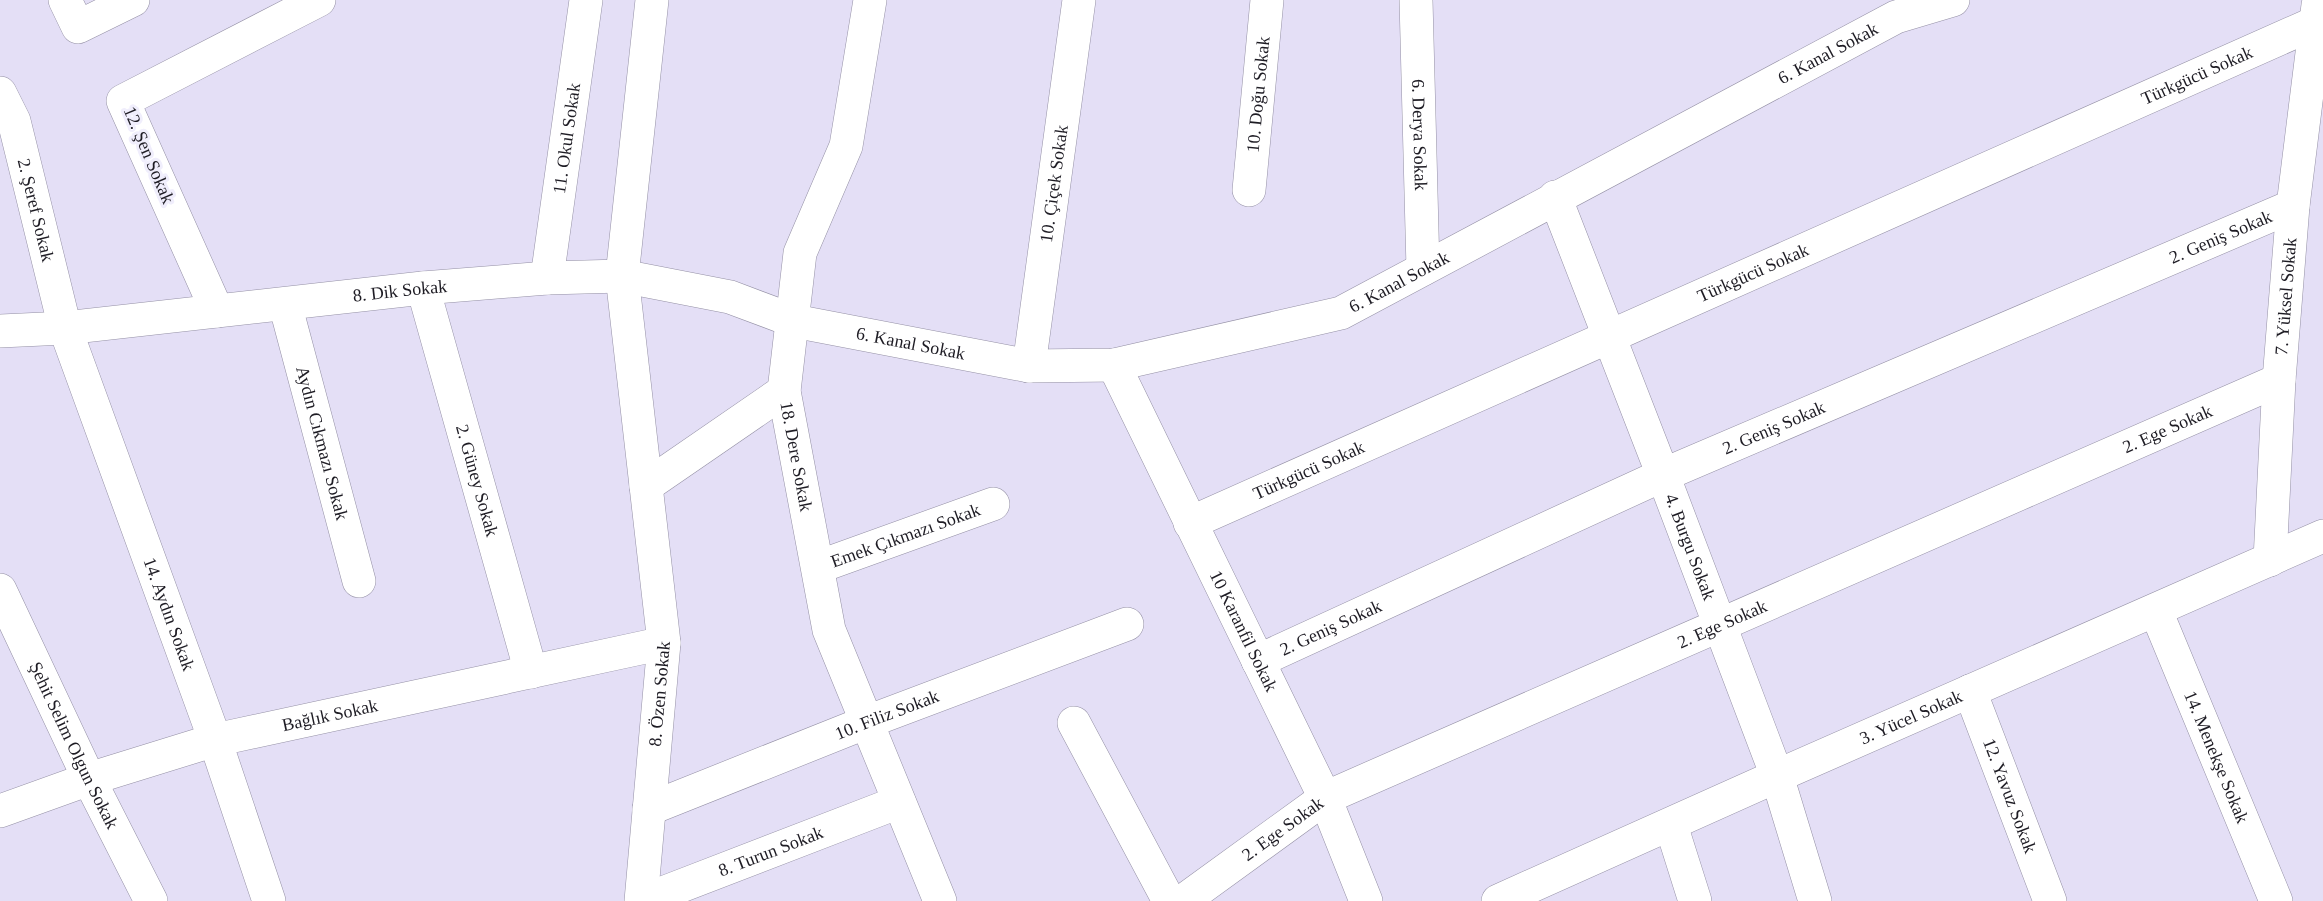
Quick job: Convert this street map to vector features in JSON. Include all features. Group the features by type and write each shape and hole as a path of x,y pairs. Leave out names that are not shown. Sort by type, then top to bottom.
{"street":[{"path":"65,0 78,27 133,0"},
{"name":"12. Şen Sokak","path":"217,311 123,101 319,0"},
{"name":"11. Okul Sokak","path":"548,278 586,0"},
{"path":"622,276 652,0"},
{"name":"18. Dere Sokak","path":"870,0 846,146 800,253 794,321 784,391 829,630 940,901"},
{"name":"10. Çiçek Sokak","path":"1029,366 1079,0"},
{"name":"10. Doğu Sokak","path":"1249,190 1267,0"},
{"name":"6. Derya Sokak","path":"1416,0 1423,268"},
{"name":"6. Kanal Sokak","path":"794,321 1029,366 1113,365 1341,313 1896,17 1953,0"},
{"name":"7. Yüksel Sokak","path":"2270,560 2279,380 2293,206 2317,11"},
{"name":"Türkgücü Sokak","path":"1190,523 1608,336 2317,11"},
{"name":"2. Şeref Sokak","path":"0,93 14,121 65,328"},
{"name":"4. Burgu Sokak","path":"1555,197 1777,776 1815,901"},
{"name":"2. Geniş Sokak","path":"1258,661 1663,475 2293,206"},
{"name":"8. Dik Sokak","path":"0,331 65,328 423,288 548,278 622,276 730,297 794,321"},
{"name":"8. Özen Sokak","path":"622,276 664,643 641,901"},
{"name":"2. Güney Sokak","path":"423,288 531,672"},
{"name":"Aydın Cıkmazı Sokak","path":"285,304 359,581"},
{"name":"14. Aydın Sokak","path":"65,328 215,740 269,901"},
{"name":"10 Karanfil Sokak","path":"1113,365 1325,798 1366,901"},
{"name":"2. Ege Sokak","path":"1183,901 1325,798 2279,380"},
{"path":"646,486 784,391"},
{"name":"Emek Çıkmazı Sokak","path":"818,567 993,504"},
{"name":"3. Yücel Sokak","path":"1498,901 2323,536"},
{"name":"Şehit Selim Olgun Sokak","path":"0,590 89,779 151,901"},
{"name":"14. Menekşe Sokak","path":"2156,611 2276,901"},
{"name":"10. Filiz Sokak","path":"649,809 1127,624"},
{"name":"Bağlık Sokak","path":"0,811 89,779 215,740 664,643"},
{"name":"12. Yavuz Sokak","path":"1970,691 2050,901"},
{"path":"1074,723 1169,901"},
{"name":"8. Turun Sokak","path":"641,901 899,802"},
{"path":"1671,825 1695,901"}]}
